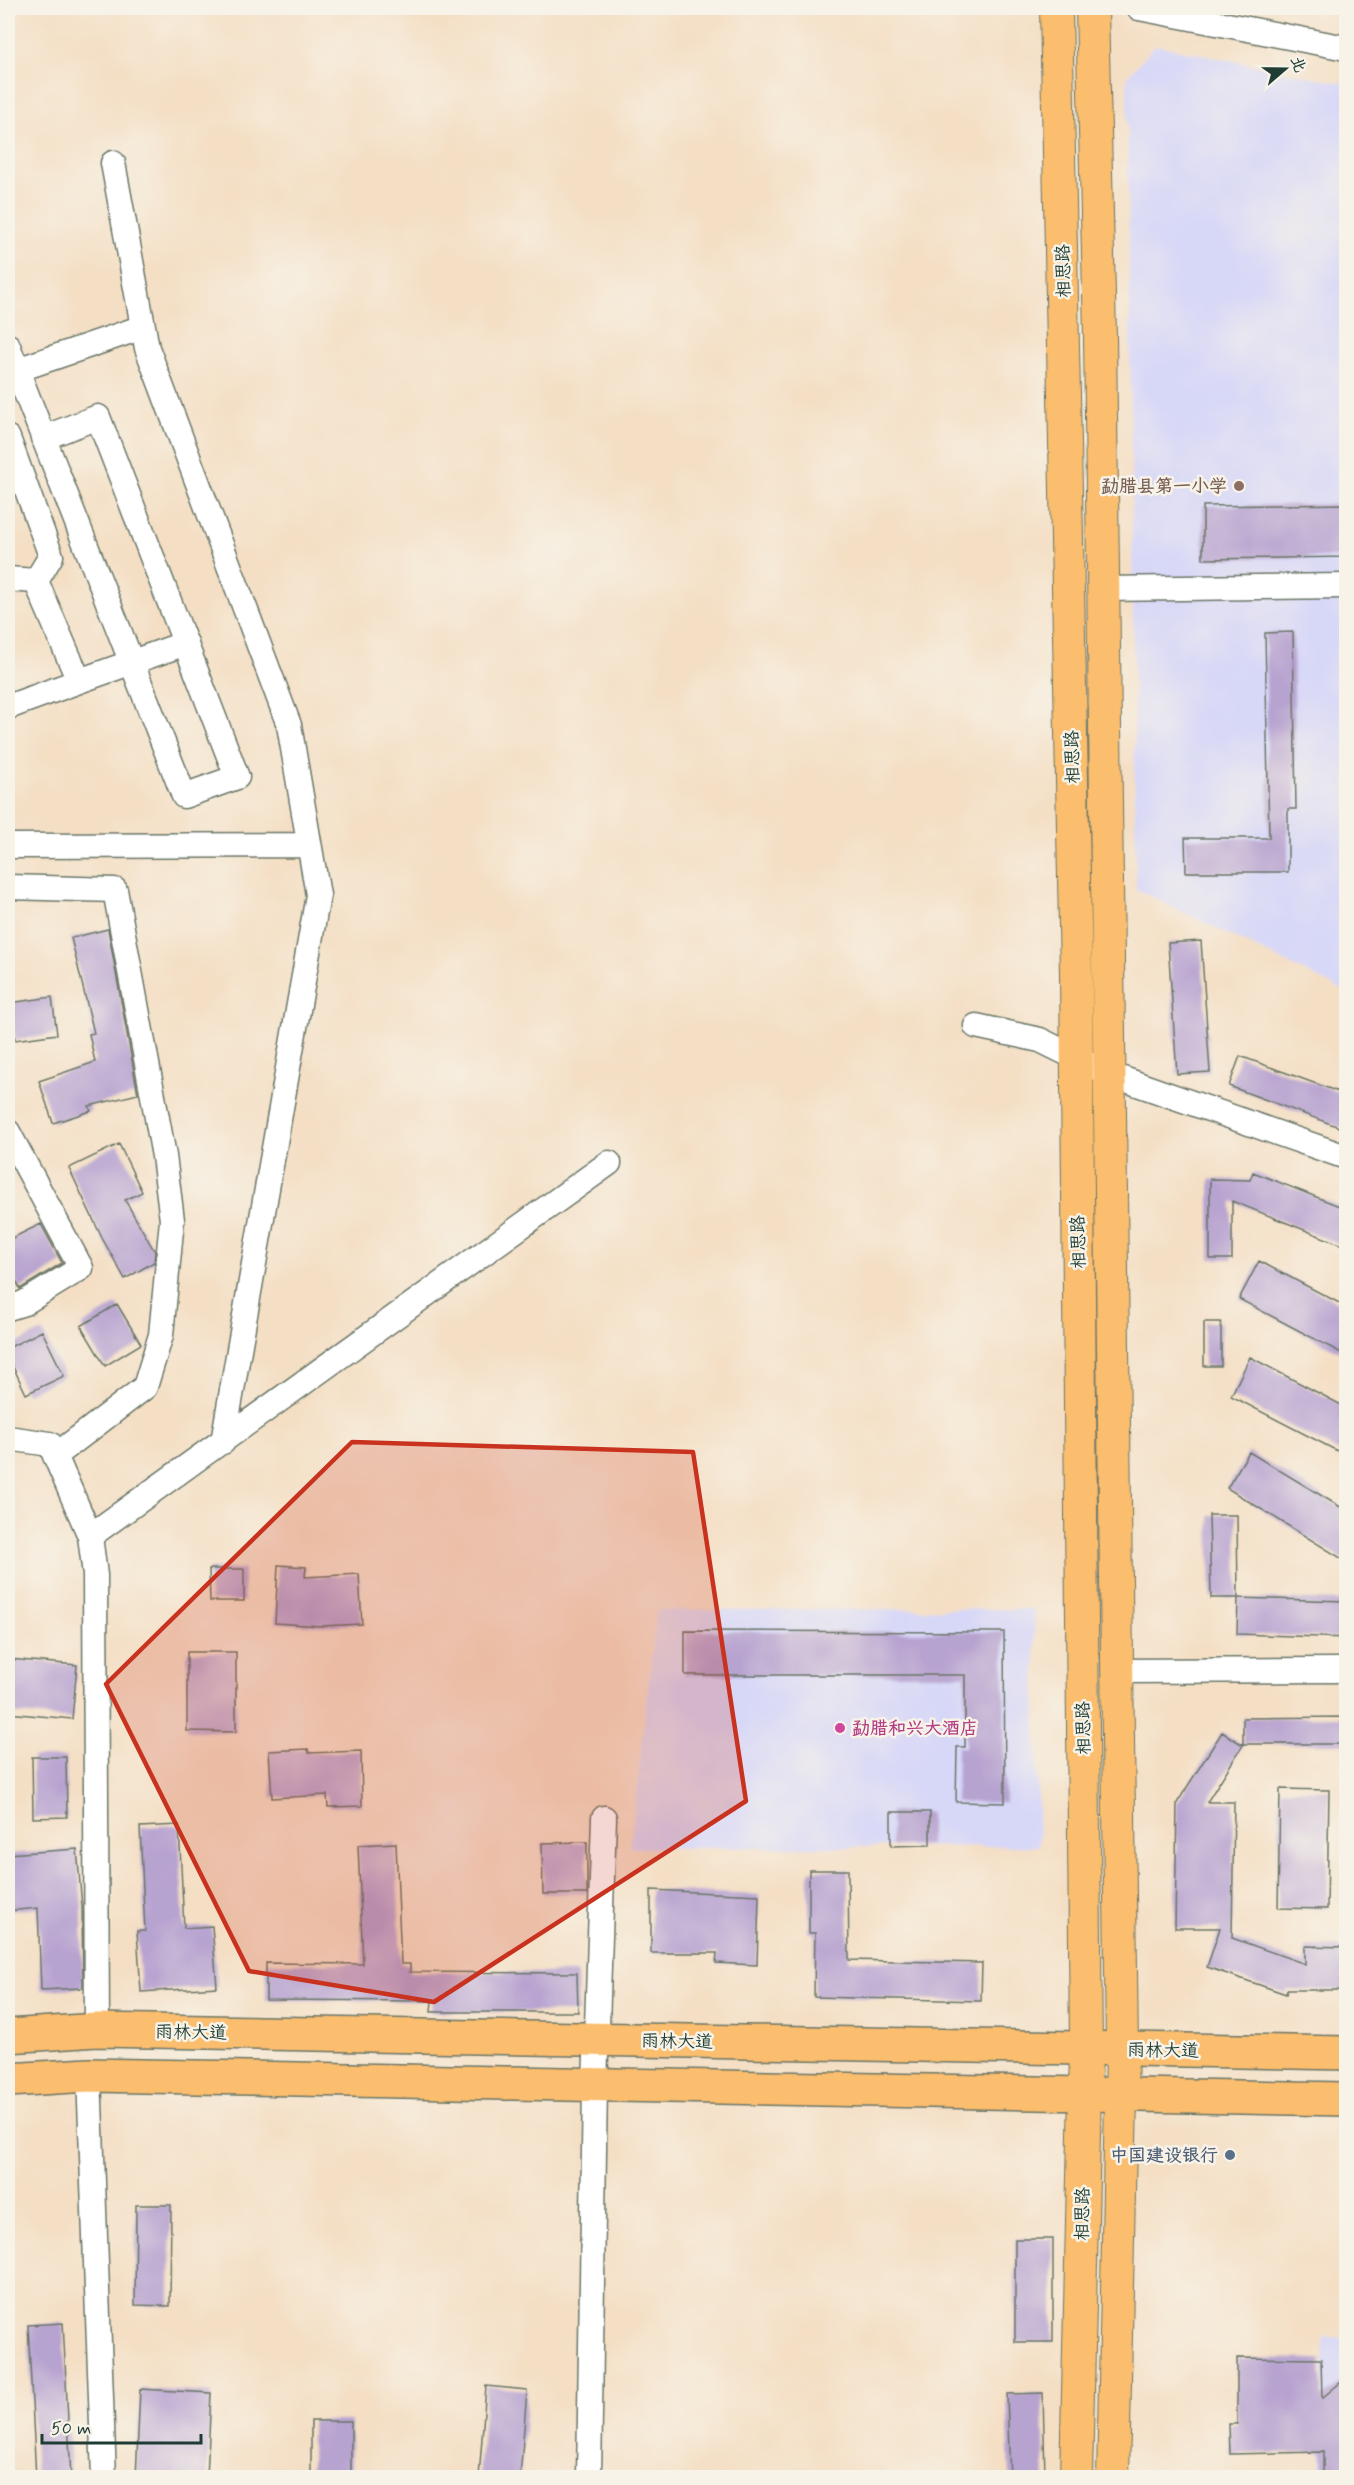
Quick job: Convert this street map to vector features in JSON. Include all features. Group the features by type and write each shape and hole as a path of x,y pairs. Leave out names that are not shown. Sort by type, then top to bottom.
{"highway":[{"name":"雨林大道","path":"8,2036 97,2030 1347,2053"},
{"path":"217,2032 219,2078"},
{"path":"8,2080 89,2075 1347,2099"}],"main road":[{"name":"相思路","path":"1056,8 1065,334 1076,1058 1086,2049 1076,2478"},
{"name":"相思路","path":"1092,8 1100,336 1122,2049 1113,2478"}],"street":[{"path":"1139,8 1347,48"},
{"path":"113,163 147,348 289,725 318,895 223,1442"},
{"path":"17,370 143,327"},
{"path":"8,346 184,796 237,777 98,417 44,438"},
{"path":"8,438 51,556 36,581"},
{"path":"8,579 36,581"},
{"path":"36,581 79,681"},
{"path":"1103,590 1347,586"},
{"path":"8,707 186,644"},
{"path":"8,846 309,845"},
{"path":"8,887 115,890 164,1156 172,1220 161,1335 145,1387 55,1456"},
{"path":"976,1026 1040,1040 1109,1074 1347,1157"},
{"path":"8,1132 81,1268 24,1303 8,1308"},
{"path":"90,1536 609,1163"},
{"path":"8,1438 50,1444 90,1536 96,1575 97,2030"},
{"path":"1117,1671 1347,1670"},
{"path":"589,2478 595,2085 604,1818"},
{"path":"89,2075 104,2478"}],"highlighted area":[{"path":"352,1442 693,1452 746,1801 434,2002 249,1971 106,1684"}],"shaded area":[{"name":"勐腊县第一小学","path":"1155,45 1346,84 1346,992 1136,889 1127,77"},
{"name":"勐腊和兴大酒店","path":"1034,1609 1039,1846 630,1848 657,1610"},
{"path":"1324,2337 1346,2338 1346,2477 1321,2478"}],"building":[{"path":"1347,504 1347,557 1203,559 1203,506"},
{"path":"1293,632 1296,809 1288,809 1288,872 1186,872 1185,838 1269,838 1265,633"},
{"path":"108,929 138,1094 89,1106 91,1111 53,1123 39,1081 95,1062 89,1034 94,1033 71,938"},
{"path":"1201,941 1210,1072 1177,1074 1168,943"},
{"path":"52,997 57,1034 15,1040 10,1003"},
{"path":"1240,1056 1347,1095 1347,1130 1229,1086"},
{"path":"119,1144 142,1192 125,1200 155,1252 154,1262 125,1279 102,1238 69,1168"},
{"path":"1253,1172 1347,1209 1347,1247 1232,1201 1232,1259 1210,1259 1210,1179 1250,1180"},
{"path":"41,1224 62,1263 20,1289 8,1262 8,1240"},
{"path":"1259,1261 1347,1307 1347,1356 1239,1299"},
{"path":"117,1304 141,1344 105,1366 81,1326"},
{"path":"1204,1322 1221,1322 1221,1366 1204,1366"},
{"path":"42,1331 64,1376 26,1394 8,1356 8,1348"},
{"path":"1250,1357 1347,1408 1347,1456 1231,1396"},
{"path":"1249,1452 1347,1511 1347,1562 1227,1488"},
{"path":"1209,1515 1237,1515 1238,1598 1211,1598"},
{"path":"278,1565 306,1567 305,1577 359,1574 362,1624 321,1626 275,1623"},
{"path":"209,1569 244,1569 244,1601 210,1601"},
{"path":"1238,1598 1347,1601 1347,1638 1237,1634"},
{"path":"685,1631 1004,1632 1005,1803 956,1802 957,1747 965,1747 965,1675 685,1675"},
{"path":"187,1652 236,1652 236,1732 187,1731"},
{"path":"8,1659 77,1665 72,1719 8,1713"},
{"path":"1347,1717 1347,1744 1243,1744 1243,1718"},
{"path":"1222,1732 1243,1745 1207,1802 1234,1802 1232,1938 1305,1964 1305,1946 1347,1947 1347,1990 1287,1990 1286,1994 1207,1967 1220,1928 1175,1928 1177,1803"},
{"path":"308,1749 309,1753 361,1751 362,1806 328,1807 327,1795 272,1798 269,1751"},
{"path":"32,1757 66,1757 67,1817 33,1818"},
{"path":"1280,1789 1329,1790 1327,1909 1278,1908"},
{"path":"891,1812 930,1812 930,1845 891,1846"},
{"path":"179,1825 184,1928 212,1926 217,1987 141,1992 137,1931 145,1931 140,1827"},
{"path":"587,1842 587,1894 543,1894 542,1843"},
{"path":"396,1843 401,1964 410,1964 410,1972 577,1973 578,2012 431,2012 432,2001 266,2000 266,1963 363,1964 358,1845"},
{"path":"77,1849 82,1907 83,1988 41,1990 38,1908 8,1911 8,1854"},
{"path":"809,1870 848,1870 849,1960 982,1963 981,2001 814,1997 815,1933 809,1933"},
{"path":"651,1890 759,1895 757,1965 716,1963 717,1953 651,1953"},
{"path":"136,2205 171,2205 170,2306 135,2305"},
{"path":"1015,2239 1053,2239 1053,2342 1015,2342"},
{"path":"63,2323 71,2478 36,2478 28,2325"},
{"path":"1237,2358 1321,2359 1322,2398 1347,2377 1347,2478 1323,2478 1323,2452 1230,2454 1229,2424 1237,2424"},
{"path":"486,2386 527,2390 520,2478 479,2478"},
{"path":"140,2389 211,2393 207,2478 136,2478"},
{"path":"1043,2393 1045,2478 1010,2478 1007,2394"},
{"path":"311,2421 351,2421 351,2478 311,2478"}],"place":[{"name":"勐腊县第一小学","path":"1239,486"},
{"name":"勐腊和兴大酒店","path":"840,1728"},
{"name":"中国建设银行","path":"1230,2155"}]}
